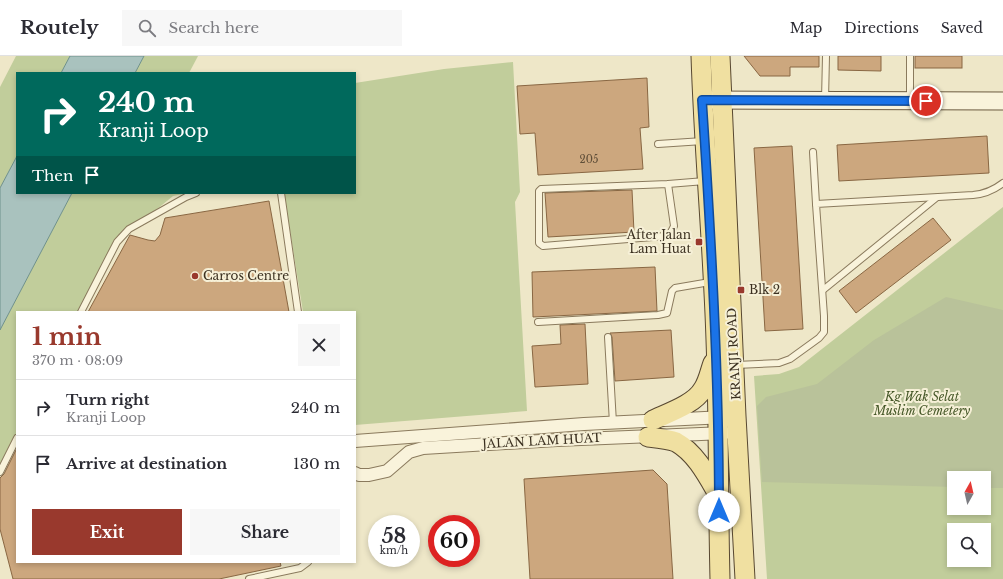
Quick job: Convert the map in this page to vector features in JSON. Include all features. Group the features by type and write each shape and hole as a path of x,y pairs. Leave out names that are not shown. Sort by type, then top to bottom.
{"main road":[{"name":"KRANJI ROAD","path":"701,56 702,100 717,352 728,424 746,579"},
{"name":"KRANJI ROAD","path":"720,56 735,366 719,497 720,579"},
{"path":"717,352 704,388 699,396 650,428 675,442 693,456 708,476 719,497"}],"street":[{"path":"702,100 1003,101"},
{"name":"JALAN LAM HUAT","path":"356,441 613,423 637,422 650,428 728,424"},
{"name":"JALAN LAM HUAT","path":"356,474 369,475 387,471 410,452 423,448 557,440 650,428 728,424"}],"lane":[{"path":"825,100 826,56"},
{"path":"910,56 910,101"},
{"path":"658,144 705,141"},
{"path":"735,366 779,363 790,359 819,338 824,332 823,290 813,152"},
{"path":"668,184 674,226 671,232 665,236 543,246 539,243 541,189 708,181"},
{"path":"816,204 985,194 996,189 1003,183"},
{"path":"82,311 117,242 130,229 194,194"},
{"path":"281,194 298,311"},
{"path":"823,290 936,198"},
{"path":"538,322 663,314 667,312 672,291 675,288 714,282"},
{"path":"608,337 613,423"},
{"path":"0,472 16,440"},
{"path":"249,579 300,568 307,563"}],"green space":[{"path":"16,56 70,56 62,72 16,72 16,158 0,188 0,87"},
{"path":"144,56 198,56 190,72 136,72"},
{"path":"513,62 520,192 515,202 527,411 356,425 356,311 303,311 284,194 356,194 356,83 444,69"},
{"path":"71,194 183,194 173,196 117,242 82,311 16,311 16,440 0,472 0,330"},
{"path":"1003,207 1003,579 767,579 754,376 779,374 799,367"},
{"name":"Kg Wak Selat Muslim Cemetery","path":"946,297 1003,310 1003,488 991,488 991,471 947,471 947,487 762,482 757,406 766,397 817,384 874,340"}],"water":[{"path":"70,56 144,56 136,72 62,72"},
{"path":"16,158 16,194 71,194 0,330 0,188"}],"building":[{"path":"744,56 819,56 819,67 790,67 790,76 760,76"},
{"path":"838,56 881,56 881,71 838,70"},
{"path":"915,56 962,56 962,68 915,68"},
{"path":"647,78 649,127 640,128 643,169 538,175 535,133 520,134 517,86"},
{"path":"987,136 989,173 839,181 837,145"},
{"path":"792,146 803,329 765,331 754,148"},
{"path":"632,190 634,232 548,237 545,193"},
{"name":"Carros Centre","path":"269,201 289,311 89,311 130,235 155,241 160,235 165,218"},
{"path":"933,218 951,240 856,313 839,291"},
{"path":"655,267 657,311 533,317 532,272"},
{"path":"585,324 588,384 535,387 532,346 561,344 560,325"},
{"path":"671,330 674,377 615,381 612,337 610,333"},
{"path":"16,450 16,563 280,563 281,566 219,579 13,579 0,529 0,478 4,474"},
{"path":"653,470 667,484 673,579 530,579 524,479"}],"place":[{"name":"After Jalan Lam Huat","path":"699,242"},
{"name":"Carros Centre","path":"195,276"},
{"name":"Blk 2","path":"741,290"}],"route":[{"path":"719,511 718,403 714,282 702,100 926,101"}]}
